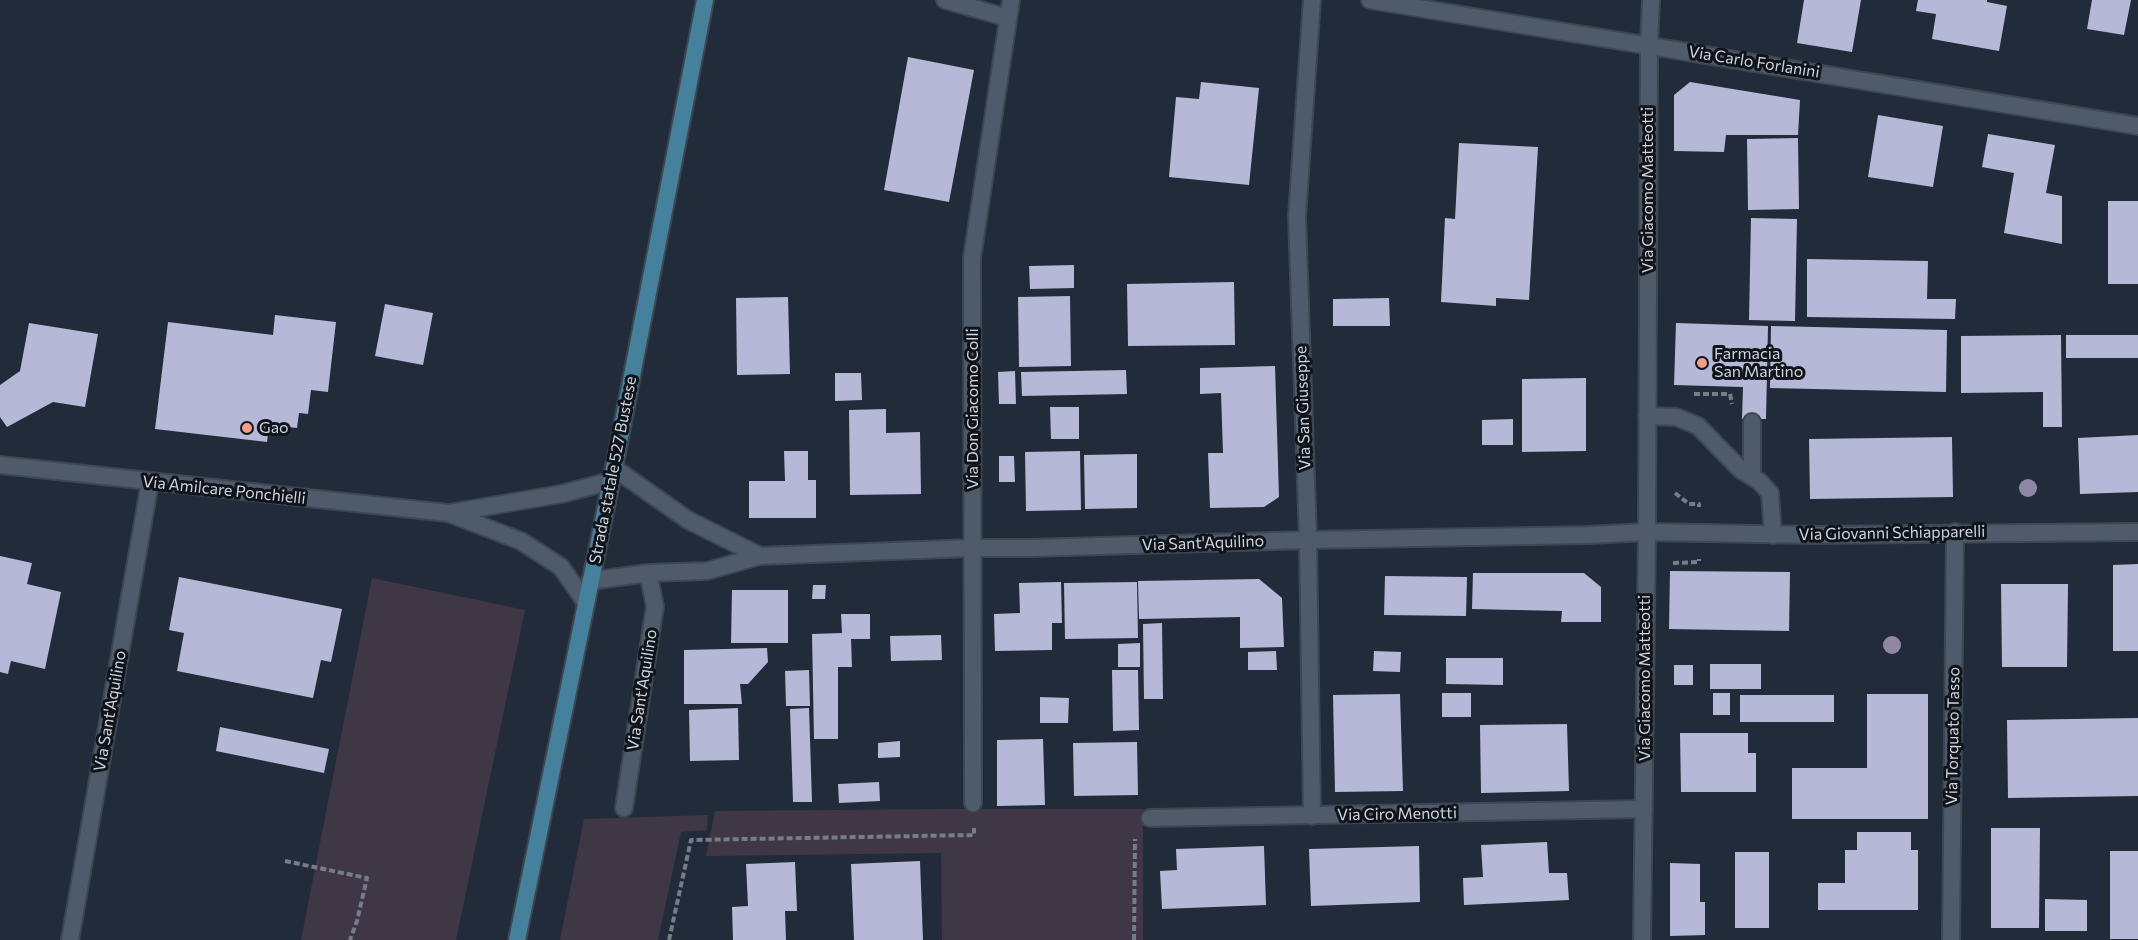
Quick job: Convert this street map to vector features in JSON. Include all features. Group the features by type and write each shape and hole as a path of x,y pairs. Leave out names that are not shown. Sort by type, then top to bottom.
{"main road":[{"name":"Strada statale 527 Bustese","path":"517,940 705,0"}],"street":[{"path":"945,0 1008,18"},
{"name":"Via Don Giacomo Colli","path":"974,804 972,258 1011,0"},
{"name":"Via San Giuseppe","path":"1312,0 1297,216 1308,540 1312,816"},
{"name":"Via Carlo Forlanini","path":"1370,0 2138,126"},
{"name":"Via Giacomo Matteotti","path":"1642,940 1651,0"},
{"path":"1647,416 1676,417 1698,426 1741,470 1752,476 1770,493 1773,535"},
{"path":"1752,422 1752,476"},
{"name":"Via Amilcare Ponchielli","path":"0,465 448,513 521,541 561,567 586,603"},
{"name":"Via Amilcare Ponchielli","path":"448,513 561,494 612,474"},
{"name":"Via Sant'Aquilino","path":"612,474 688,520 760,556"},
{"name":"Via Sant'Aquilino","path":"70,940 150,482"},
{"name":"Via Sant'Aquilino","path":"590,581 648,573 707,571 760,556 972,548 1647,532"},
{"name":"Via Giovanni Schiapparelli","path":"1647,532 1773,535 2138,532"},
{"name":"Via Torquato Tasso","path":"1951,940 1955,532"},
{"name":"Via Sant'Aquilino","path":"624,808 656,606 648,573"},
{"name":"Via Ciro Menotti","path":"1150,818 1644,809"}],"path":[{"path":"669,940 691,840 974,836 974,804"},
{"path":"1134,940 1135,818 1150,818"},
{"path":"285,861 367,878 350,940"}],"shaded area":[{"path":"372,578 525,610 456,940 301,940"},
{"path":"1143,809 1143,940 942,940 941,853 706,856 715,811"},
{"path":"708,815 707,830 681,832 658,940 560,940 584,819"}],"building":[{"path":"1804,0 1861,0 1852,52 1797,43"},
{"path":"1918,0 1987,0 1987,2 2007,6 1999,51 1932,39 1936,14 1916,11"},
{"path":"2092,0 2131,0 2124,35 2087,29"},
{"path":"908,57 974,70 949,202 884,190"},
{"path":"1201,82 1259,88 1249,185 1169,177 1176,97 1199,99"},
{"path":"1690,82 1800,100 1798,135 1726,135 1724,152 1674,151 1674,95"},
{"path":"1878,115 1943,126 1933,187 1868,177"},
{"path":"1988,134 2055,145 2046,193 2062,196 2062,244 2004,233 2014,173 1982,167"},
{"path":"1798,138 1799,209 1748,210 1747,139"},
{"path":"1459,143 1538,147 1529,300 1496,298 1496,306 1441,302 1445,218 1455,219"},
{"path":"2108,201 2138,201 2138,284 2108,284"},
{"path":"1751,218 1797,219 1795,321 1749,320"},
{"path":"1807,259 1928,261 1927,299 1956,299 1955,319 1807,317"},
{"path":"1074,265 1074,288 1030,289 1029,266"},
{"path":"1234,282 1235,345 1128,346 1127,284"},
{"path":"1070,296 1071,366 1019,367 1018,297"},
{"path":"788,297 790,374 737,375 736,298"},
{"path":"1389,298 1390,326 1333,326 1333,299"},
{"path":"385,304 433,313 423,365 375,356"},
{"path":"275,315 336,322 328,392 311,390 308,414 299,413 297,428 269,425 267,442 155,429 168,322 273,335"},
{"path":"29,323 98,334 85,407 53,402 7,427 0,417 0,385 20,371"},
{"path":"1676,323 1768,326 1766,419 1742,419 1743,387 1674,385"},
{"path":"1771,326 1947,330 1946,392 1770,388"},
{"path":"2061,335 2062,427 2043,427 2043,392 1961,393 1961,336"},
{"path":"2066,335 2138,335 2138,358 2066,358"},
{"path":"1275,366 1279,497 1264,507 1210,508 1208,453 1223,453 1221,393 1200,394 1200,368"},
{"path":"1126,370 1127,394 1022,396 1021,372"},
{"path":"1015,371 1016,404 999,404 998,372"},
{"path":"835,373 861,373 862,400 835,401"},
{"path":"1586,378 1586,451 1522,452 1522,379"},
{"path":"1050,407 1079,407 1079,439 1051,439"},
{"path":"886,409 886,433 920,432 921,494 850,495 849,410"},
{"path":"1513,419 1513,445 1482,445 1482,420"},
{"path":"2138,435 2138,492 2080,494 2078,438"},
{"path":"1952,437 1953,497 1810,499 1809,439"},
{"path":"784,451 808,451 808,480 816,480 816,518 749,518 749,481 785,481"},
{"path":"1080,451 1081,510 1026,511 1025,452"},
{"path":"1137,454 1137,508 1085,509 1084,455"},
{"path":"999,456 1014,456 1015,482 999,482"},
{"path":"0,556 32,563 27,584 61,592 45,669 11,661 8,674 0,672"},
{"path":"2138,564 2138,651 2113,651 2113,565"},
{"path":"1670,571 1790,572 1789,631 1669,629"},
{"path":"1473,573 1584,573 1601,587 1601,622 1561,622 1562,611 1472,609"},
{"path":"1385,576 1467,577 1466,616 1384,615"},
{"path":"179,577 342,609 331,662 321,660 313,698 177,671 184,633 169,630"},
{"path":"1259,579 1282,598 1284,647 1240,648 1240,617 1139,619 1138,581"},
{"path":"1061,582 1062,623 1052,623 1052,650 995,651 994,614 1020,613 1019,583"},
{"path":"1137,582 1138,638 1065,639 1064,583"},
{"path":"2001,584 2068,584 2067,667 2002,667"},
{"path":"813,585 826,585 825,599 812,599"},
{"path":"732,590 788,590 788,643 731,643"},
{"path":"841,614 870,614 870,639 851,639 852,667 838,667 838,739 814,739 812,634 842,633"},
{"path":"1162,623 1163,699 1144,699 1143,624"},
{"path":"941,635 942,660 891,661 890,636"},
{"path":"1140,643 1140,667 1118,667 1118,644"},
{"path":"767,648 768,662 748,684 740,684 742,704 684,704 684,650"},
{"path":"1276,651 1277,670 1248,670 1248,652"},
{"path":"1374,651 1401,652 1400,672 1373,671"},
{"path":"1446,658 1503,658 1503,685 1446,684"},
{"path":"1710,664 1761,664 1761,689 1710,689"},
{"path":"1674,665 1693,665 1693,685 1674,685"},
{"path":"809,670 810,706 786,706 785,671"},
{"path":"1112,670 1138,670 1139,730 1113,731"},
{"path":"1442,693 1471,693 1471,717 1442,717"},
{"path":"1713,693 1730,693 1730,715 1713,715"},
{"path":"1400,694 1403,791 1335,792 1333,695"},
{"path":"1867,694 1928,694 1928,819 1792,819 1792,768 1867,768"},
{"path":"1740,695 1834,695 1834,722 1740,722"},
{"path":"1040,697 1069,698 1068,723 1040,723"},
{"path":"738,708 739,760 690,761 689,710"},
{"path":"809,708 812,802 793,802 790,709"},
{"path":"2138,718 2138,796 2008,798 2007,720"},
{"path":"1567,724 1569,791 1481,793 1480,725"},
{"path":"220,727 329,749 324,773 216,751"},
{"path":"1680,733 1748,733 1748,753 1756,753 1756,792 1681,792"},
{"path":"1043,739 1045,805 997,806 997,740"},
{"path":"900,741 900,757 878,758 878,743"},
{"path":"1137,742 1138,795 1074,796 1073,743"},
{"path":"879,782 880,801 839,803 838,784"},
{"path":"1991,828 2040,828 2039,928 1991,928"},
{"path":"1857,832 1911,832 1911,850 1918,850 1918,910 1818,910 1818,883 1845,883 1845,850 1857,850"},
{"path":"1547,842 1549,873 1567,873 1569,900 1464,905 1463,878 1483,877 1481,845"},
{"path":"1264,846 1266,905 1162,909 1160,871 1177,870 1176,849"},
{"path":"1419,846 1420,902 1311,906 1309,849"},
{"path":"2110,851 2138,851 2138,939 2110,939"},
{"path":"1735,852 1769,852 1769,928 1735,928"},
{"path":"920,861 923,940 854,940 851,864"},
{"path":"795,862 797,911 785,911 786,940 733,940 732,907 748,906 746,864"},
{"path":"1670,863 1700,864 1700,902 1705,902 1705,935 1670,936"},
{"path":"2045,899 2087,900 2087,931 2045,931"}],"place":[{"name":"Farmacia San Martino","path":"1702,363"},
{"name":"Gao","path":"247,428"}]}
